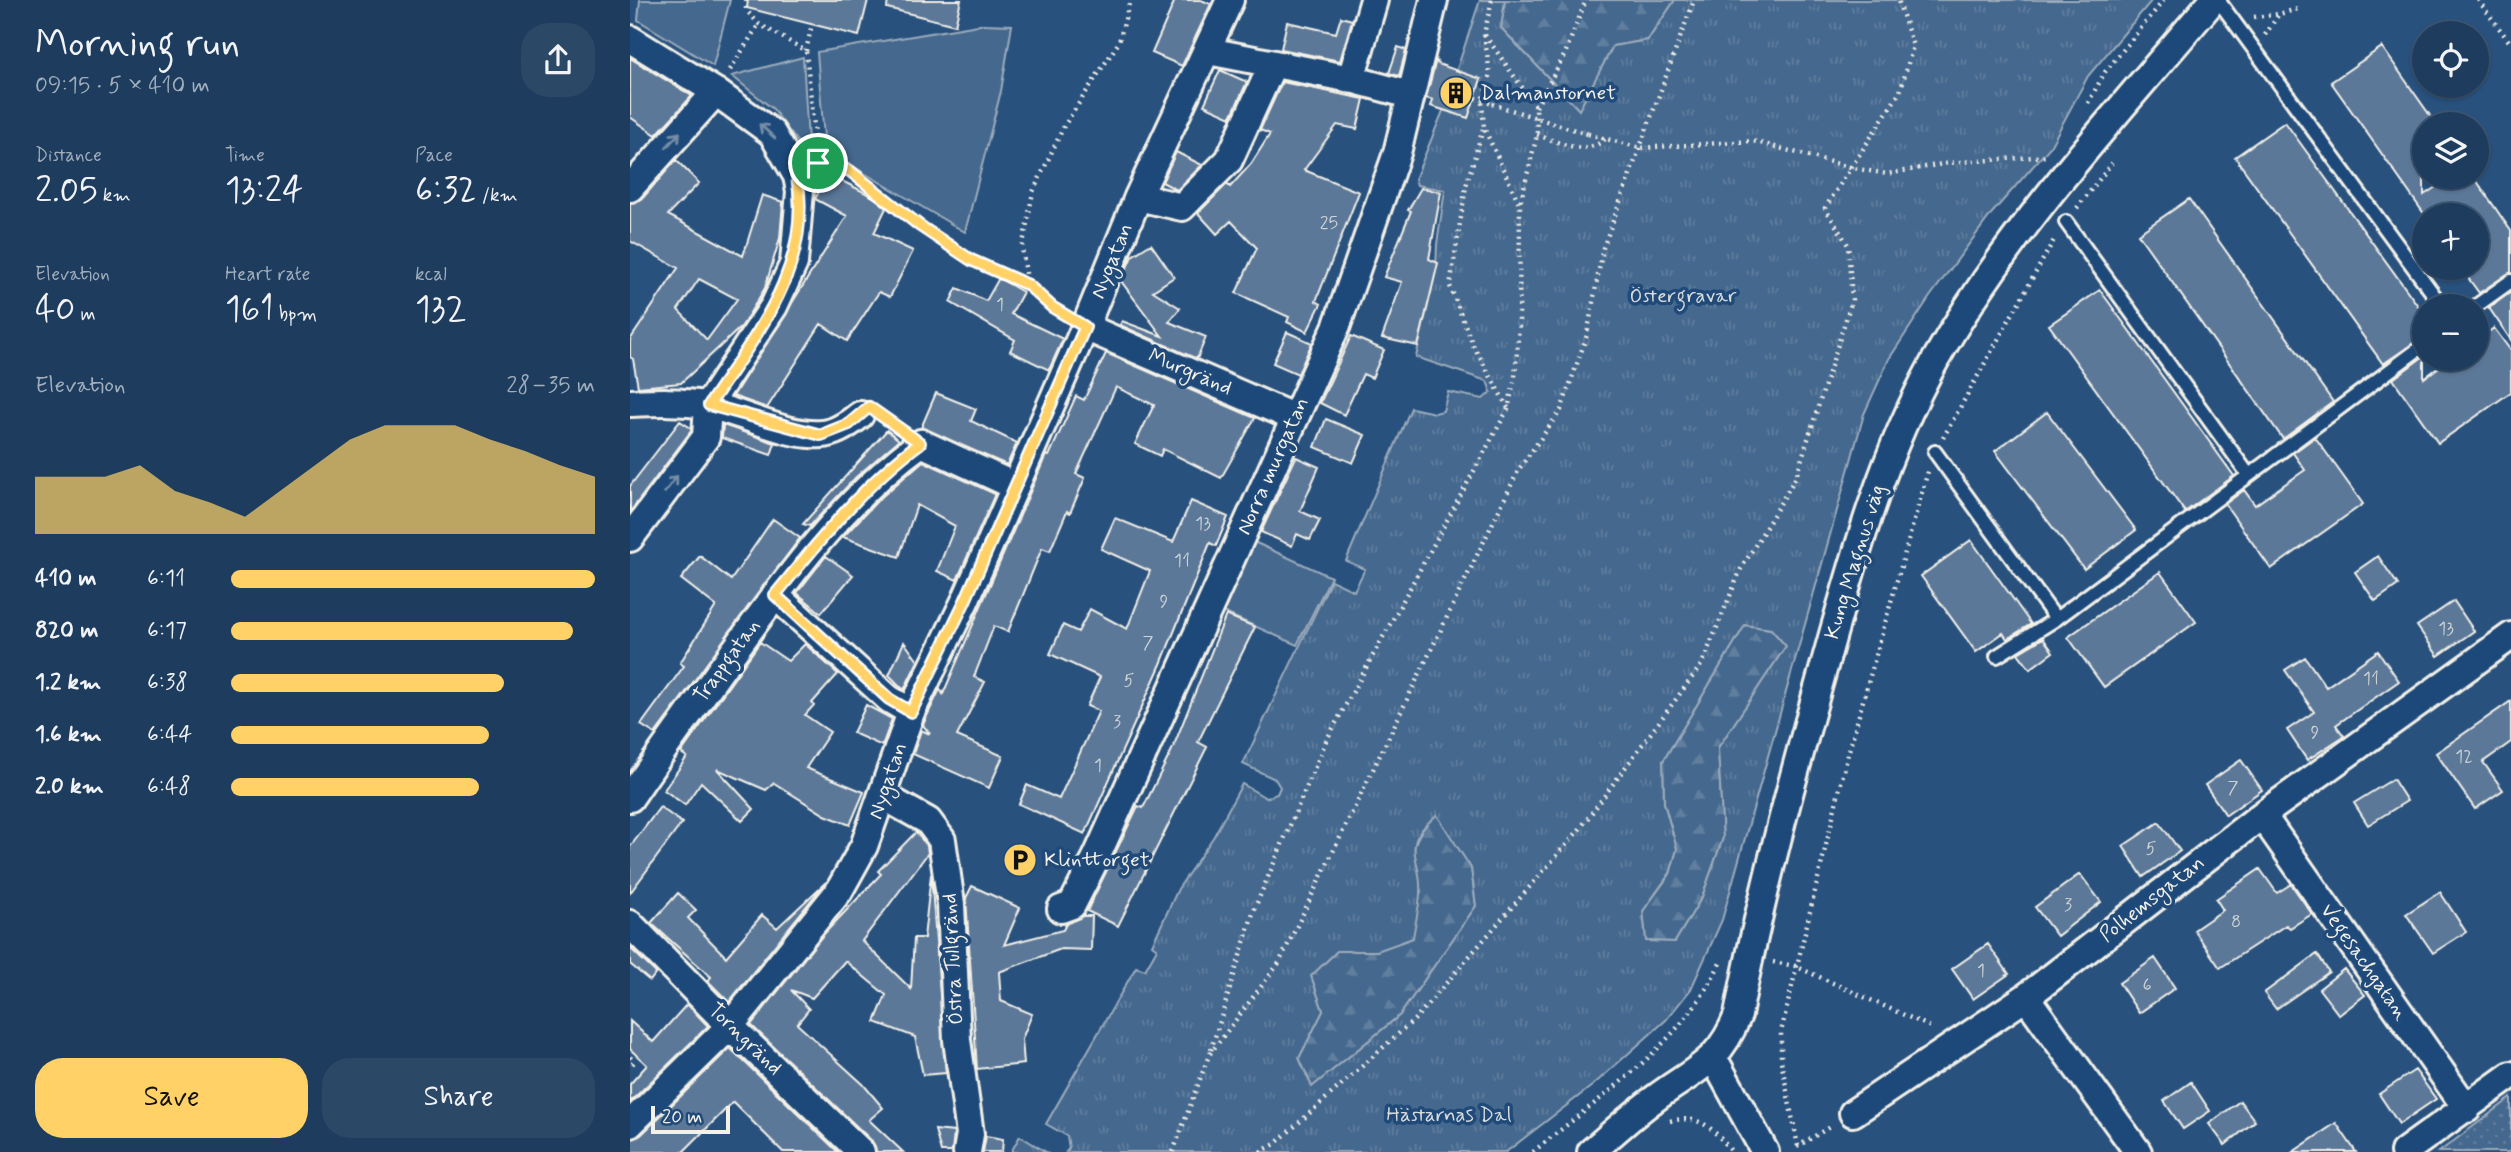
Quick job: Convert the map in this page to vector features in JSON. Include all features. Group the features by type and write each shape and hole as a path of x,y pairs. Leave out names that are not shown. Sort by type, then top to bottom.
{"street":[{"name":"Nygatan","path":"630,1124 730,1026 839,891 864,846 884,796 911,712 965,601 1085,327 1138,197 1230,0"},
{"path":"1351,79 1374,0"},
{"name":"Norra murgatan","path":"1061,909 1072,905 1096,858 1341,311 1397,153 1434,0"},
{"name":"Kung Magnus väg","path":"1591,1152 1654,1099 1714,1059 1729,1038 1738,1015 1749,958 1800,752 1850,574 1889,452 1937,358 2024,226 2215,0"},
{"path":"630,39 716,92 772,133 807,169 794,263 774,306 709,405 706,437 630,538"},
{"path":"1208,51 1272,66 1351,79 1410,95"},
{"path":"1138,197 1182,207 1229,160 1272,66"},
{"path":"630,188 716,92"},
{"name":"Murgränd","path":"1085,327 1295,418"},
{"path":"630,404 673,401 709,405 821,435 837,430 860,415"},
{"path":"920,443 1014,486"},
{"name":"Trappgatan","path":"630,798 775,595 825,534 898,460 920,443"},
{"path":"775,595 889,699 911,712"},
{"name":"Polhemsgatan","path":"1853,1113 2026,997 2262,815 2510,639"},
{"name":"Östra Tullgränd","path":"884,796 928,821 942,840 951,904 957,1040 970,1134 967,1152"},
{"name":"Vegesachgatan","path":"2262,815 2467,1109"},
{"name":"Torngränd","path":"630,924 730,1026 861,1152"},
{"path":"2026,997 2138,1152"},
{"path":"1714,1059 1765,1152"},
{"path":"2404,1152 2511,1075"}],"lane":[{"path":"2215,0 2433,294"},
{"path":"2066,222 2248,474"},
{"path":"2489,297 2511,281"},
{"path":"1997,656 2056,619 2412,354"},
{"path":"1936,452 2056,619"}],"path":[{"path":"746,0 746,10 759,24 806,51"},
{"path":"1028,285 1022,249 1033,192 1064,127 1119,42 1130,0"},
{"path":"1492,0 1484,34 1490,75 1482,101 1484,128 1520,205"},
{"path":"1173,1152 1209,1055 1254,910 1326,741 1508,409 1515,377 1519,326 1520,205 1537,135 1536,107 1565,54 1586,0"},
{"path":"1209,1055 1279,963 1519,469 1560,410 1587,335 1603,248 1694,0"},
{"path":"1260,1152 1275,1144 1415,1019 1579,830 1702,664 1741,569 1796,477 1852,300 1849,245 1825,208 1900,92 1913,46 1898,0"},
{"path":"2478,0 2511,44"},
{"path":"2254,50 2279,14 2298,9"},
{"path":"716,92 759,24"},
{"path":"812,24 806,51 807,169 850,171 920,226 971,260 1028,285 1052,307 1085,327"},
{"path":"1484,34 1536,107"},
{"path":"1475,99 1640,148 1753,141 1853,168 1887,174 1948,163 2054,156"},
{"path":"1484,128 1466,186 1450,286 1472,343 1508,409"},
{"path":"1537,135 1581,149 1595,148 1605,139"},
{"path":"1798,1146 1781,1061 1781,1032 1849,754 1936,452 2066,222 2117,158"},
{"path":"860,415 869,407 920,443"},
{"path":"1532,1152 1636,1069 1675,1032 1707,992 1724,953 1795,966 1939,1031 1954,1045"},
{"path":"630,1057 634,1062 630,1067"},
{"path":"1787,1152 1853,1113"},
{"path":"1668,1122 1686,1117 1701,1122 1715,1132 1732,1152"}],"green space":[{"path":"640,0 730,0 713,66 638,20"},
{"name":"Östergravar","path":"1480,0 1505,0 1501,28 1579,110 1613,46 1648,40 1675,0 2152,0 2088,76 2050,147 1992,213 1929,298 1889,359 1864,414 1722,920 1691,989 1666,1020 1592,1086 1506,1152 1066,1152 1069,1148 1067,1136 1046,1124 1136,967 1145,970 1157,949 1152,945 1178,889 1214,836 1242,784 1266,798 1277,794 1280,787 1275,779 1243,764 1331,580 1354,591 1365,569 1346,561 1411,408 1435,413 1443,411 1448,392 1483,399 1491,392 1487,381 1416,357 1436,270 1445,190 1417,185 1415,179 1443,111","holes":["1745,625 1771,629 1786,646 1718,748 1723,838 1702,897 1675,942 1646,941 1643,911 1670,873 1677,849 1664,803 1663,761","1437,815 1471,868 1476,906 1400,1015 1312,1087 1299,1058 1323,1011 1311,976 1337,951 1377,951 1413,938 1420,894 1415,844 1425,826"]},
{"path":"1505,0 1675,0 1648,40 1613,46 1580,111 1501,28"},
{"path":"984,24 1012,25 1001,91 965,232 825,150 817,52"},
{"path":"803,57 809,158 773,109 732,76"},
{"path":"1254,542 1331,577 1297,645 1223,612"},
{"path":"1745,625 1771,629 1786,646 1718,748 1723,838 1702,897 1675,942 1646,941 1643,911 1670,874 1677,849 1664,803 1663,761"},
{"path":"1437,814 1471,868 1476,906 1400,1015 1312,1087 1299,1058 1323,1011 1311,976 1337,951 1377,951 1421,892 1414,849 1420,833"},
{"path":"2511,1098 2511,1152 2439,1152"},
{"path":"1020,1136 1046,1152 1011,1152"}],"building":[{"path":"748,0 868,0 859,36 747,8"},
{"path":"888,0 961,0 955,25 887,8"},
{"path":"1175,0 1201,0 1211,4 1182,66 1152,53"},
{"path":"1341,17 1352,20 1340,61 1281,49 1287,22 1336,33"},
{"path":"1398,47 1406,50 1399,76 1389,73"},
{"path":"2382,47 2412,90 2412,98 2418,98 2428,112 2412,112 2412,189 2424,189 2424,195 2433,189 2482,189 2511,231 2511,272 2479,293 2470,280 2489,280 2489,203 2417,203 2331,82"},
{"path":"630,58 692,96 656,135 630,117"},
{"name":"Dalmanstornet","path":"1436,60 1438,64 1481,79 1468,118 1431,106 1433,100 1426,98"},
{"path":"1220,70 1247,82 1231,117 1204,105"},
{"path":"1282,82 1364,99 1357,129 1337,125 1304,170 1359,192 1316,301 1321,304 1307,332 1287,322 1289,317 1236,293 1257,248 1231,221 1217,234 1198,213 1227,184 1230,187 1251,164 1270,134 1260,130"},
{"path":"2285,122 2412,297 2412,344 2383,364 2235,157"},
{"path":"1176,152 1202,165 1177,190 1162,182"},
{"path":"676,160 699,183 668,215 743,256 762,195 783,202 780,238 765,288 742,326 681,383 638,387 633,359 630,357 630,340 678,268 630,241 630,203 642,199","holes":["699,279 737,299 707,340 678,310"]},
{"path":"828,174 888,204 874,233 913,251 890,297 879,292 847,341 821,324 767,408 733,396 847,216 815,199"},
{"path":"1421,188 1441,192 1429,259 1438,263 1418,346 1382,338 1402,282 1384,277 1411,211 1408,210"},
{"path":"2189,199 2333,402 2283,439 2138,234"},
{"path":"1151,244 1174,277 1153,291 1180,308 1169,322 1206,337 1197,359 1120,325 1122,321 1162,336 1121,281 1132,256"},
{"path":"999,278 1023,292 1011,314 1063,339 1049,370 1010,351 1015,340 950,302 957,288 986,301"},
{"path":"2100,290 2234,476 2185,512 2049,325"},
{"path":"2511,292 2511,340 2489,308"},
{"path":"2494,328 2511,351 2511,392 2438,443 2393,379 2412,365 2412,371 2424,371 2424,378 2434,371 2489,371 2489,332"},
{"path":"1287,332 1312,343 1298,374 1273,363"},
{"path":"1351,336 1384,350 1372,378 1363,374 1344,415 1320,403"},
{"path":"1106,353 1255,418 1221,478 1163,449 1160,456 1135,444 1154,405 1116,387 1076,474 1085,478 1070,513 1067,511 1050,551 1042,548 1008,632 994,626 974,677 985,682 957,736 1003,756 989,788 913,754 921,730 930,734 923,725 940,689 943,694 1046,455 1049,456 1076,396 1084,400"},
{"path":"936,393 976,409 971,421 1017,443 1007,465 921,428"},
{"path":"2047,412 2136,530 2084,569 1995,451"},
{"path":"1326,419 1365,435 1353,463 1315,447"},
{"path":"680,421 691,428 691,431 630,512 630,486"},
{"path":"723,425 775,443 771,455 722,438"},
{"path":"887,430 899,440 856,477 810,526 803,524"},
{"path":"2315,437 2363,504 2271,569 2225,504 2244,490 2255,505 2305,470 2293,453"},
{"path":"1296,457 1319,467 1300,511 1320,520 1310,540 1297,534 1292,546 1261,532"},
{"path":"923,461 995,494 957,580 937,571 955,526 917,505 899,557 843,537 878,500"},
{"path":"1191,501 1228,517 1216,546 1210,543 1161,664 1085,834 1019,804 1027,785 1059,799 1099,711 1087,706 1100,677 1050,654 1063,625 1078,632 1090,609 1127,629 1150,571 1101,549 1115,518 1173,542"},
{"path":"773,519 800,538 655,734 641,725 684,666 680,663 716,606 681,579 700,556 731,580"},
{"path":"1971,540 2031,624 2007,639 2003,633 1976,652 1921,576"},
{"path":"826,556 853,575 821,613 797,593"},
{"path":"2378,556 2398,585 2375,601 2355,572"},
{"path":"2160,572 2196,622 2104,687 2068,637"},
{"path":"2454,601 2474,631 2438,656 2417,626"},
{"path":"1226,615 1255,627 1198,742 1207,747 1118,926 1087,911 1138,806 1143,808 1172,750"},
{"path":"2043,638 2053,652 2030,669 2018,653"},
{"path":"760,642 788,661 805,644 838,674 805,715 830,732 806,768 864,792 850,825 825,815 774,783 766,790 717,769 754,809 742,821 701,782 685,805 664,790 687,757 681,753"},
{"path":"904,642 918,661 904,690 889,675"},
{"path":"2378,651 2399,681 2336,725 2344,736 2307,760 2287,730 2314,712 2285,670 2305,657 2326,687"},
{"path":"2511,701 2511,742 2483,762 2503,790 2475,809 2436,753"},
{"path":"866,705 892,719 882,746 853,733"},
{"path":"2241,760 2262,790 2226,815 2205,785"},
{"path":"2393,779 2407,801 2368,825 2354,803"},
{"path":"660,807 682,823 630,893 630,847"},
{"path":"2159,822 2180,851 2143,877 2123,846"},
{"path":"916,832 927,846 928,853 862,941 911,989 914,938 924,938 931,874 946,1073 923,1075 915,1037 875,1022 886,995 845,961 812,998 791,990 809,1009 797,1024 863,1084 883,1108 869,1120 903,1152 876,1152 872,1141 751,1025 823,935 881,874 878,871"},
{"path":"2260,869 2277,893 2291,884 2312,914 2290,928 2286,925 2220,968 2194,930 2223,910 2216,899"},
{"path":"2080,874 2101,902 2057,936 2035,907"},
{"path":"826,882 729,1002 708,981 711,977 651,923 678,893 696,910 688,918 726,957 762,915 777,928"},
{"path":"972,886 1020,908 1004,945 1063,930 1066,924 1082,916 1092,916 1091,950 1061,949 999,972 1001,1001 1032,1014 1022,1039 1024,1064 977,1069 966,898"},
{"path":"2440,892 2466,932 2433,953 2406,914"},
{"path":"1988,944 2009,974 1973,999 1952,969"},
{"path":"630,948 656,973 650,981 630,964"},
{"path":"2317,954 2329,972 2276,1009 2264,993"},
{"path":"2155,958 2175,988 2139,1013 2119,983"},
{"path":"2344,969 2365,995 2339,1015 2319,989"},
{"path":"687,1004 708,1026 630,1102 630,1084 647,1065 630,1049 630,1021 653,1042"},
{"path":"730,1048 838,1152 783,1152 733,1102 683,1152 630,1152 630,1139 641,1135"},
{"path":"2415,1070 2436,1099 2399,1124 2379,1094"},
{"path":"2191,1082 2210,1111 2183,1129 2164,1101"},
{"path":"2240,1101 2255,1121 2225,1145 2209,1124"},
{"path":"2336,1123 2356,1152 2293,1152"},
{"path":"935,1130 954,1132 952,1152 941,1152"},
{"path":"986,1136 1003,1139 1002,1152 983,1152"}],"place":[{"name":"Dalmanstornet","path":"1456,93"},
{"name":"Klinttorget","path":"1020,860"}],"route":[{"path":"818,163 850,171 920,226 971,260 1028,285 1052,307 1085,327 965,601 911,712 889,699 775,595 825,534 898,460 920,443 869,407 849,424 821,435 805,433 709,405 774,306 794,263 800,207 797,176 818,163"}],"park label":[{"name":"Hästarnas Dal","path":"1449,1115"}]}
